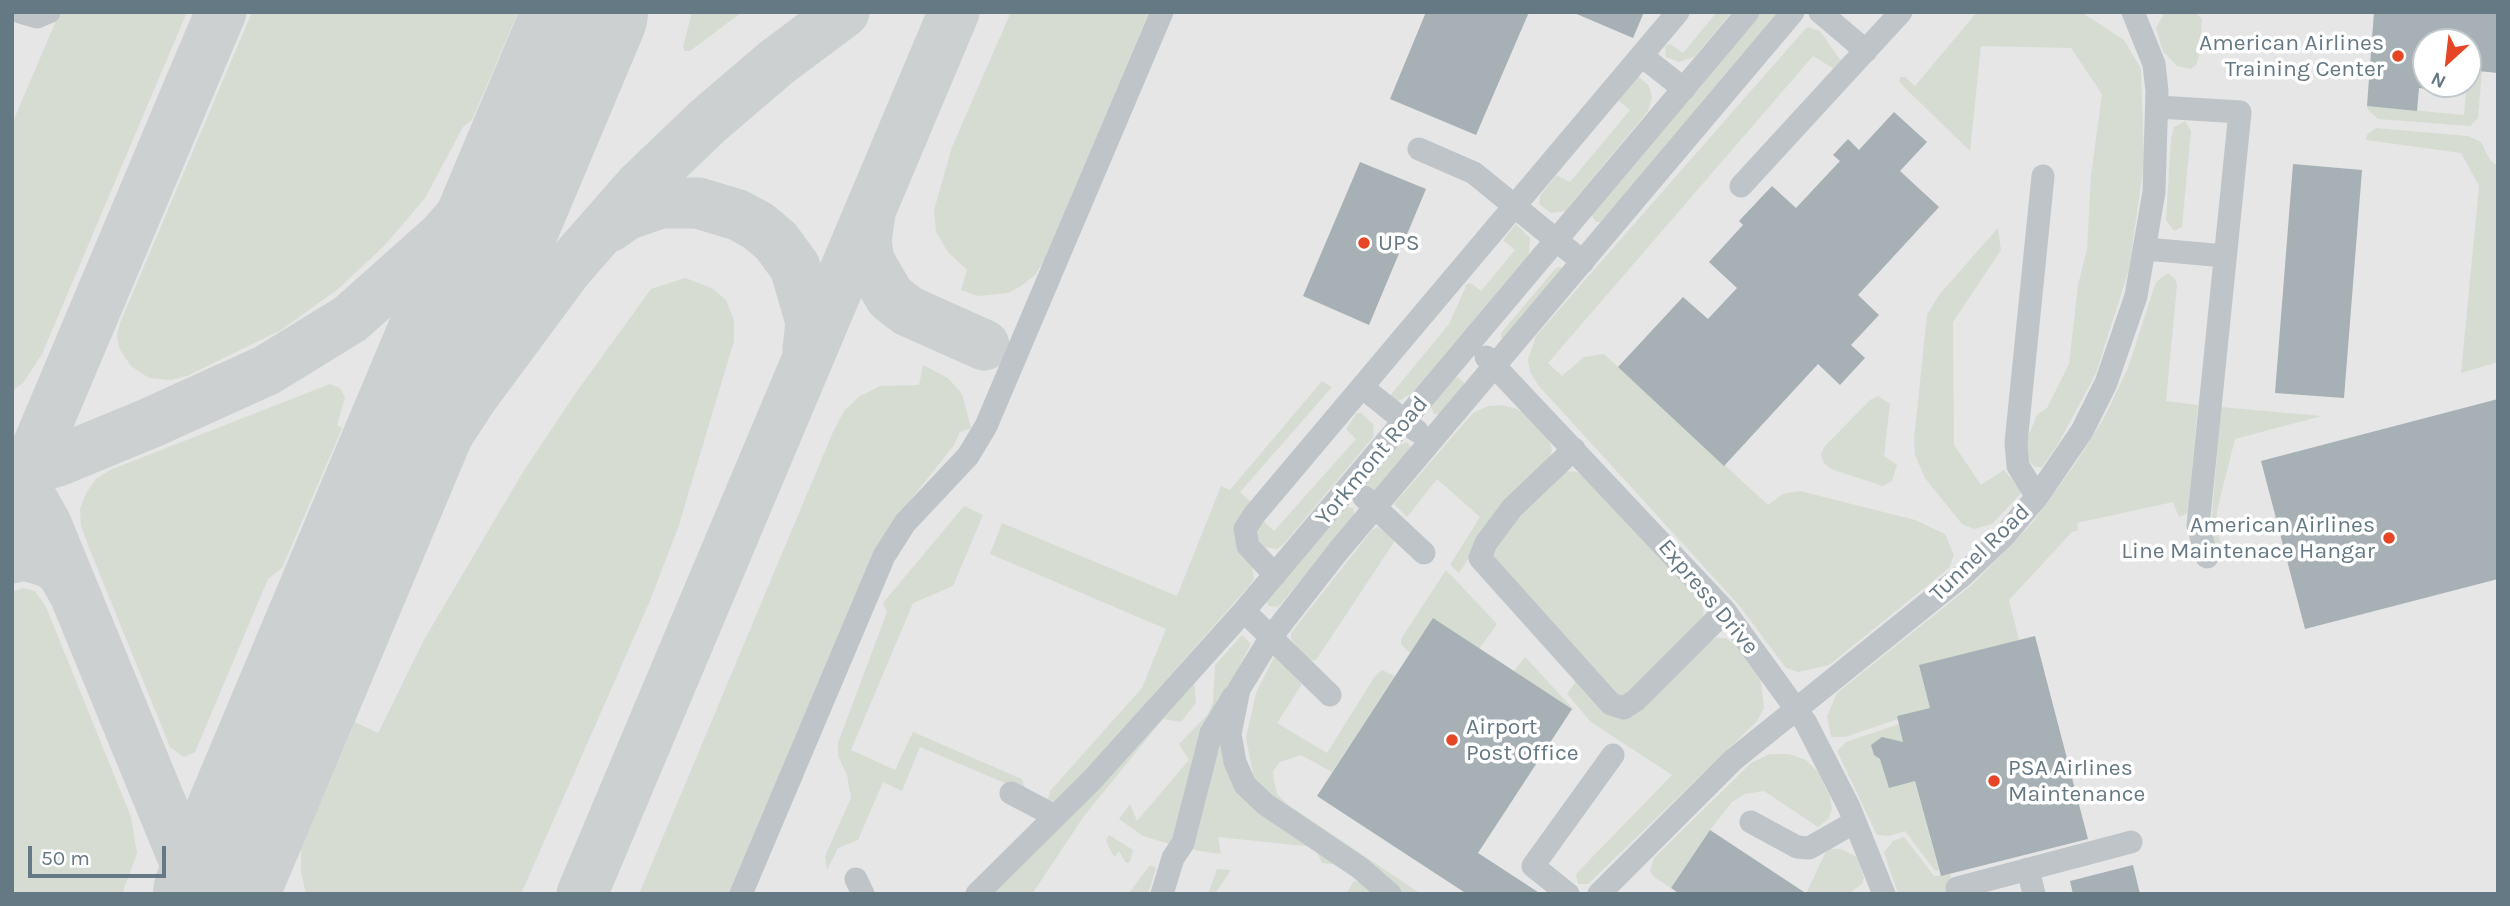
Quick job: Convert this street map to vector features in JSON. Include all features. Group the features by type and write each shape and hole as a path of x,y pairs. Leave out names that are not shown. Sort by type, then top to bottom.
{"street":[{"path":"20,12 37,17 49,12"},
{"path":"741,894 884,556 905,523 968,456 986,426 1162,12"},
{"path":"1275,575 1248,546 1245,529 1254,515 1678,12"},
{"name":"Yorkmont Road","path":"977,894 1055,816 1244,611 1352,486 1748,12"},
{"name":"Yorkmont Road","path":"1390,894 1360,868 1265,804 1245,785 1235,762 1230,734 1240,690 1271,637 1376,508 1793,12"},
{"path":"1820,12 1866,51"},
{"path":"1741,186 1901,12"},
{"name":"Tunnel Road","path":"1599,894 1733,760 1963,575 2003,537 2037,497 2075,443 2106,383 2136,296 2154,192 2158,99 2154,64 2133,12"},
{"path":"1642,56 1684,89"},
{"path":"2158,99 2240,112 2198,526 2207,557"},
{"path":"1419,149 1474,173 1583,262"},
{"path":"2037,497 2018,466 2016,443 2043,176"},
{"path":"2146,249 2225,256"},
{"name":"Express Drive","path":"1471,343 1725,611 1797,709 1825,758 1884,894"},
{"path":"1362,387 1430,442"},
{"path":"1574,449 1512,508 1486,543 1480,558 1611,704 1624,708 1636,700 1725,611"},
{"path":"1352,486 1424,553"},
{"path":"1244,611 1330,695"},
{"path":"1162,894 1173,858 1183,843 1211,733 1240,690"},
{"path":"1568,894 1533,866 1613,755"},
{"path":"1011,793 1055,816"},
{"path":"1751,822 1797,847 1809,848 1855,822"},
{"path":"1957,887 2131,842"},
{"path":"2028,869 2034,894"}],"shaded area":[{"path":"12,12 2498,12 2498,894 12,894"},
{"path":"64,12 187,12 42,354 23,383 12,391 12,124 58,16"},
{"path":"252,12 518,12 472,120 463,127 425,198 385,245 338,289 281,330 187,376 170,380 149,378 131,366 119,348 117,335 120,323"},
{"path":"692,12 742,12 690,51 685,51 683,47"},
{"path":"1011,12 1149,12 1044,261 1035,275 1008,293 978,296 961,290 967,270 948,252 936,232 934,210 952,147"},
{"path":"1717,12 1732,12 1694,57 1679,62 1666,57 1665,46 1670,44 1683,53"},
{"path":"1761,12 1779,12 1601,222 1596,222 1591,214 1594,209"},
{"path":"1977,12 2081,12 2124,40 2141,69 2144,163 2129,269 2096,373 2057,446 2042,467 2035,467 2030,462 2026,441 2037,415 2047,408 2069,364 2078,285 2087,250 2091,175 2102,94 2071,48 1981,46 1970,151 1899,82 1900,77 1905,77 1915,86"},
{"path":"2165,12 2195,12 2202,19 2199,56 2196,65 2191,69 2177,66 2163,51 2156,28"},
{"path":"1807,27 1820,31 1841,61 1834,69 1813,56 1548,363 1562,376 1584,357 1604,354 1768,505 1783,494 1800,491 1915,520 1945,534 1954,555 1949,568 1829,665 1798,672 1786,668 1738,604 1538,385 1530,372 1528,360 1536,336"},
{"path":"1638,76 1649,86 1652,98 1648,111 1565,211 1551,213 1539,204 1540,196 1556,175 1570,182 1630,110 1613,96"},
{"path":"2466,98 2480,98 2478,118 2470,126 2378,119 2367,106 2464,115"},
{"path":"2185,121 2191,131 2182,227 2174,231 2166,220 2171,138 2174,127"},
{"path":"2376,128 2468,136 2481,142 2490,160 2498,167 2498,362 2461,373 2479,186 2461,153 2366,140 2367,135"},
{"path":"1516,224 1530,238 1529,254 1412,393 1399,401 1389,397 1449,324 1467,284 1471,283 1481,291 1515,250 1503,240"},
{"path":"1998,228 2001,250 1953,322 1954,445 1981,485 2004,470 2022,492 1992,524 1974,529 1962,524 1925,478 1915,455 1914,439 1927,315 1939,295"},
{"path":"1561,267 1561,273 1506,338 1501,338 1501,333 1556,268"},
{"path":"2168,273 2177,285 2166,401 2198,405 2188,513 2179,517 2173,502 2077,523 2078,530 2072,532 2009,600 2019,640 1930,708 1898,716 1898,719 1845,737 1831,737 1827,716 1837,693 1973,584 2033,522 2104,418 2128,368 2156,282"},
{"path":"685,278 712,288 726,300 734,320 734,341 678,528 649,603 521,894 306,894 301,872 301,849 355,722 378,733 425,638 523,472 575,394 651,289"},
{"path":"923,365 948,378 962,394 971,428 960,432 954,445 905,507 848,614 730,894 639,894 844,411 860,396 880,386 919,385"},
{"path":"1458,377 1465,384 1441,414 1434,414 1430,404 1452,379"},
{"path":"1322,381 1332,387 1240,492 1252,503 1237,524 1234,535 1241,556 1252,566 1254,579 1058,802 1048,800 1050,791 1142,688 1166,629 990,554 1002,523 1177,596 1221,486 1230,490"},
{"path":"330,384 340,388 345,397 337,425 342,428 282,568 268,579 195,752 184,757 170,747 88,545 81,526 80,509 86,493 96,479 110,470"},
{"path":"1878,396 1890,404 1884,456 1897,465 1892,481 1883,486 1831,469 1823,462 1821,454 1825,446 1870,400"},
{"path":"1502,405 1517,409 1530,418 1549,440 1552,450 1549,459 1497,516 1459,573 1450,565 1480,517 1437,479 1407,517 1394,504 1473,413 1488,406"},
{"path":"2221,407 2322,416 2235,439 2217,510 2216,525 2223,553 2217,554 2211,527"},
{"path":"1357,413 1361,413 1373,424 1374,436 1283,545 1277,549 1264,547 1256,536 1257,524 1263,521 1274,531 1356,439 1346,429"},
{"path":"1407,442 1412,449 1376,491 1367,491 1366,481 1394,448"},
{"path":"1565,471 1577,472 1587,479 1703,605 1704,620 1630,696 1620,698 1493,562 1490,547 1528,501"},
{"path":"964,506 983,515 953,586 913,603 851,750 895,770 913,732 1022,779 1026,792 920,747 902,791 883,782 858,840 838,848 827,870 825,856 851,798 847,775 838,756 838,743 887,612 883,603"},
{"path":"1344,507 1353,508 1355,516 1278,607 1269,606 1266,601"},
{"path":"1377,527 1396,539 1316,660 1309,661 1291,639 1291,633"},
{"path":"1446,570 1497,624 1479,649 1433,619 1410,653 1401,644 1401,639"},
{"path":"23,588 35,591 46,607 131,817 137,853 122,894 12,894 12,592"},
{"path":"1242,635 1251,644 1221,700 1173,845 1143,836 1119,819 1130,804 1137,821 1189,760 1179,744 1208,714 1213,702 1215,665"},
{"path":"1716,638 1726,638 1738,647 1760,676 1764,708 1757,721 1588,884 1578,884 1576,874 1672,775 1591,722 1567,694 1576,681 1603,710"},
{"path":"1274,657 1278,657 1302,684 1277,723 1327,753 1375,676 1382,670 1395,676 1332,772 1301,755 1280,762 1273,771 1274,781 1277,794 1287,804 1421,894 1400,894 1266,797 1254,779 1246,738 1256,693"},
{"path":"1525,657 1575,711 1514,671"},
{"path":"1194,679 1196,703 1181,722 1163,719 1084,816 1032,894 991,894"},
{"path":"1899,724 1939,870 1935,871 1905,831 1889,836 1877,835 1837,751 1846,742"},
{"path":"1219,735 1227,764 1339,865 1322,863 1315,847 1218,837 1221,854 1194,850 1191,845"},
{"path":"1770,754 1789,754 1806,760 1818,772 1830,797 1832,809 1829,818 1818,827 1764,791 1745,794 1732,802 1671,888 1654,877 1650,871 1654,858 1751,763"},
{"path":"1109,835 1133,850 1130,862 1126,863 1119,851 1114,857 1106,841"},
{"path":"1904,837 1934,876 1950,874 1955,894 1898,894 1884,852 1893,841"},
{"path":"1827,849 1841,849 1857,857 1864,878 1862,884 1852,891 1854,894 1806,894"},
{"path":"1150,865 1156,868 1148,894 1129,893"},
{"path":"1217,869 1231,870 1215,894 1208,894"},
{"path":"1354,881 1366,883 1375,894 1346,894"}],"building":[{"path":"1426,12 1529,12 1476,135 1390,99"},
{"path":"1572,12 1644,12 1633,38"},
{"name":"American Airlines Training Center","path":"2374,12 2498,12 2498,73 2482,71 2482,28 2412,28 2412,98 2418,98 2417,111 2367,106"},
{"path":"1894,112 1927,142 1900,171 1939,207 1858,295 1879,315 1851,345 1865,358 1840,385 1818,364 1724,466 1618,367 1683,297 1708,319 1737,288 1709,262 1743,225 1739,221 1772,186 1796,208 1840,161 1833,155 1848,139 1859,150"},
{"name":"UPS","path":"1360,162 1426,189 1369,325 1303,296"},
{"path":"2293,164 2362,170 2344,398 2275,393"},
{"name":"American Airlines Line Maintenace Hangar","path":"2498,399 2498,579 2305,629 2261,461"},
{"name":"Airport Post Office","path":"1433,618 1572,709 1478,853 1541,894 1467,894 1317,796"},
{"name":"PSA Airlines Maintenance","path":"2035,636 2088,839 1941,876 1915,781 1889,788 1880,759 1874,755 1871,745 1882,737 1903,742 1897,716 1930,708 1919,665"},
{"path":"1710,830 1807,894 1680,894 1671,888"},
{"path":"2133,865 2140,894 2073,894 2070,881"}],"taxiway":[{"path":"12,507 221,12"},
{"path":"311,665 427,467 473,396 567,269 639,187 708,121 777,62 844,12"},
{"path":"582,894 954,12"},
{"path":"12,466 40,466 58,461 150,423 267,370 350,319 443,236 484,189 563,67"},
{"path":"609,227 626,215 661,203 698,203 738,215 758,226 776,241 795,267 811,322 808,349"},
{"path":"870,213 866,241 869,261 890,297 908,311 984,345"},
{"path":"12,478 32,499 46,524 198,894"},
{"path":"12,558 25,555 51,563 62,572 73,591"},
{"path":"236,894 237,842"}],"runway":[{"path":"215,894 586,12"}],"place":[{"name":"American Airlines Training Center","path":"2398,56"},
{"name":"UPS","path":"1364,243"},
{"name":"American Airlines Line Maintenace Hangar","path":"2389,538"},
{"name":"Airport Post Office","path":"1452,740"},
{"name":"PSA Airlines Maintenance","path":"1994,781"}]}
